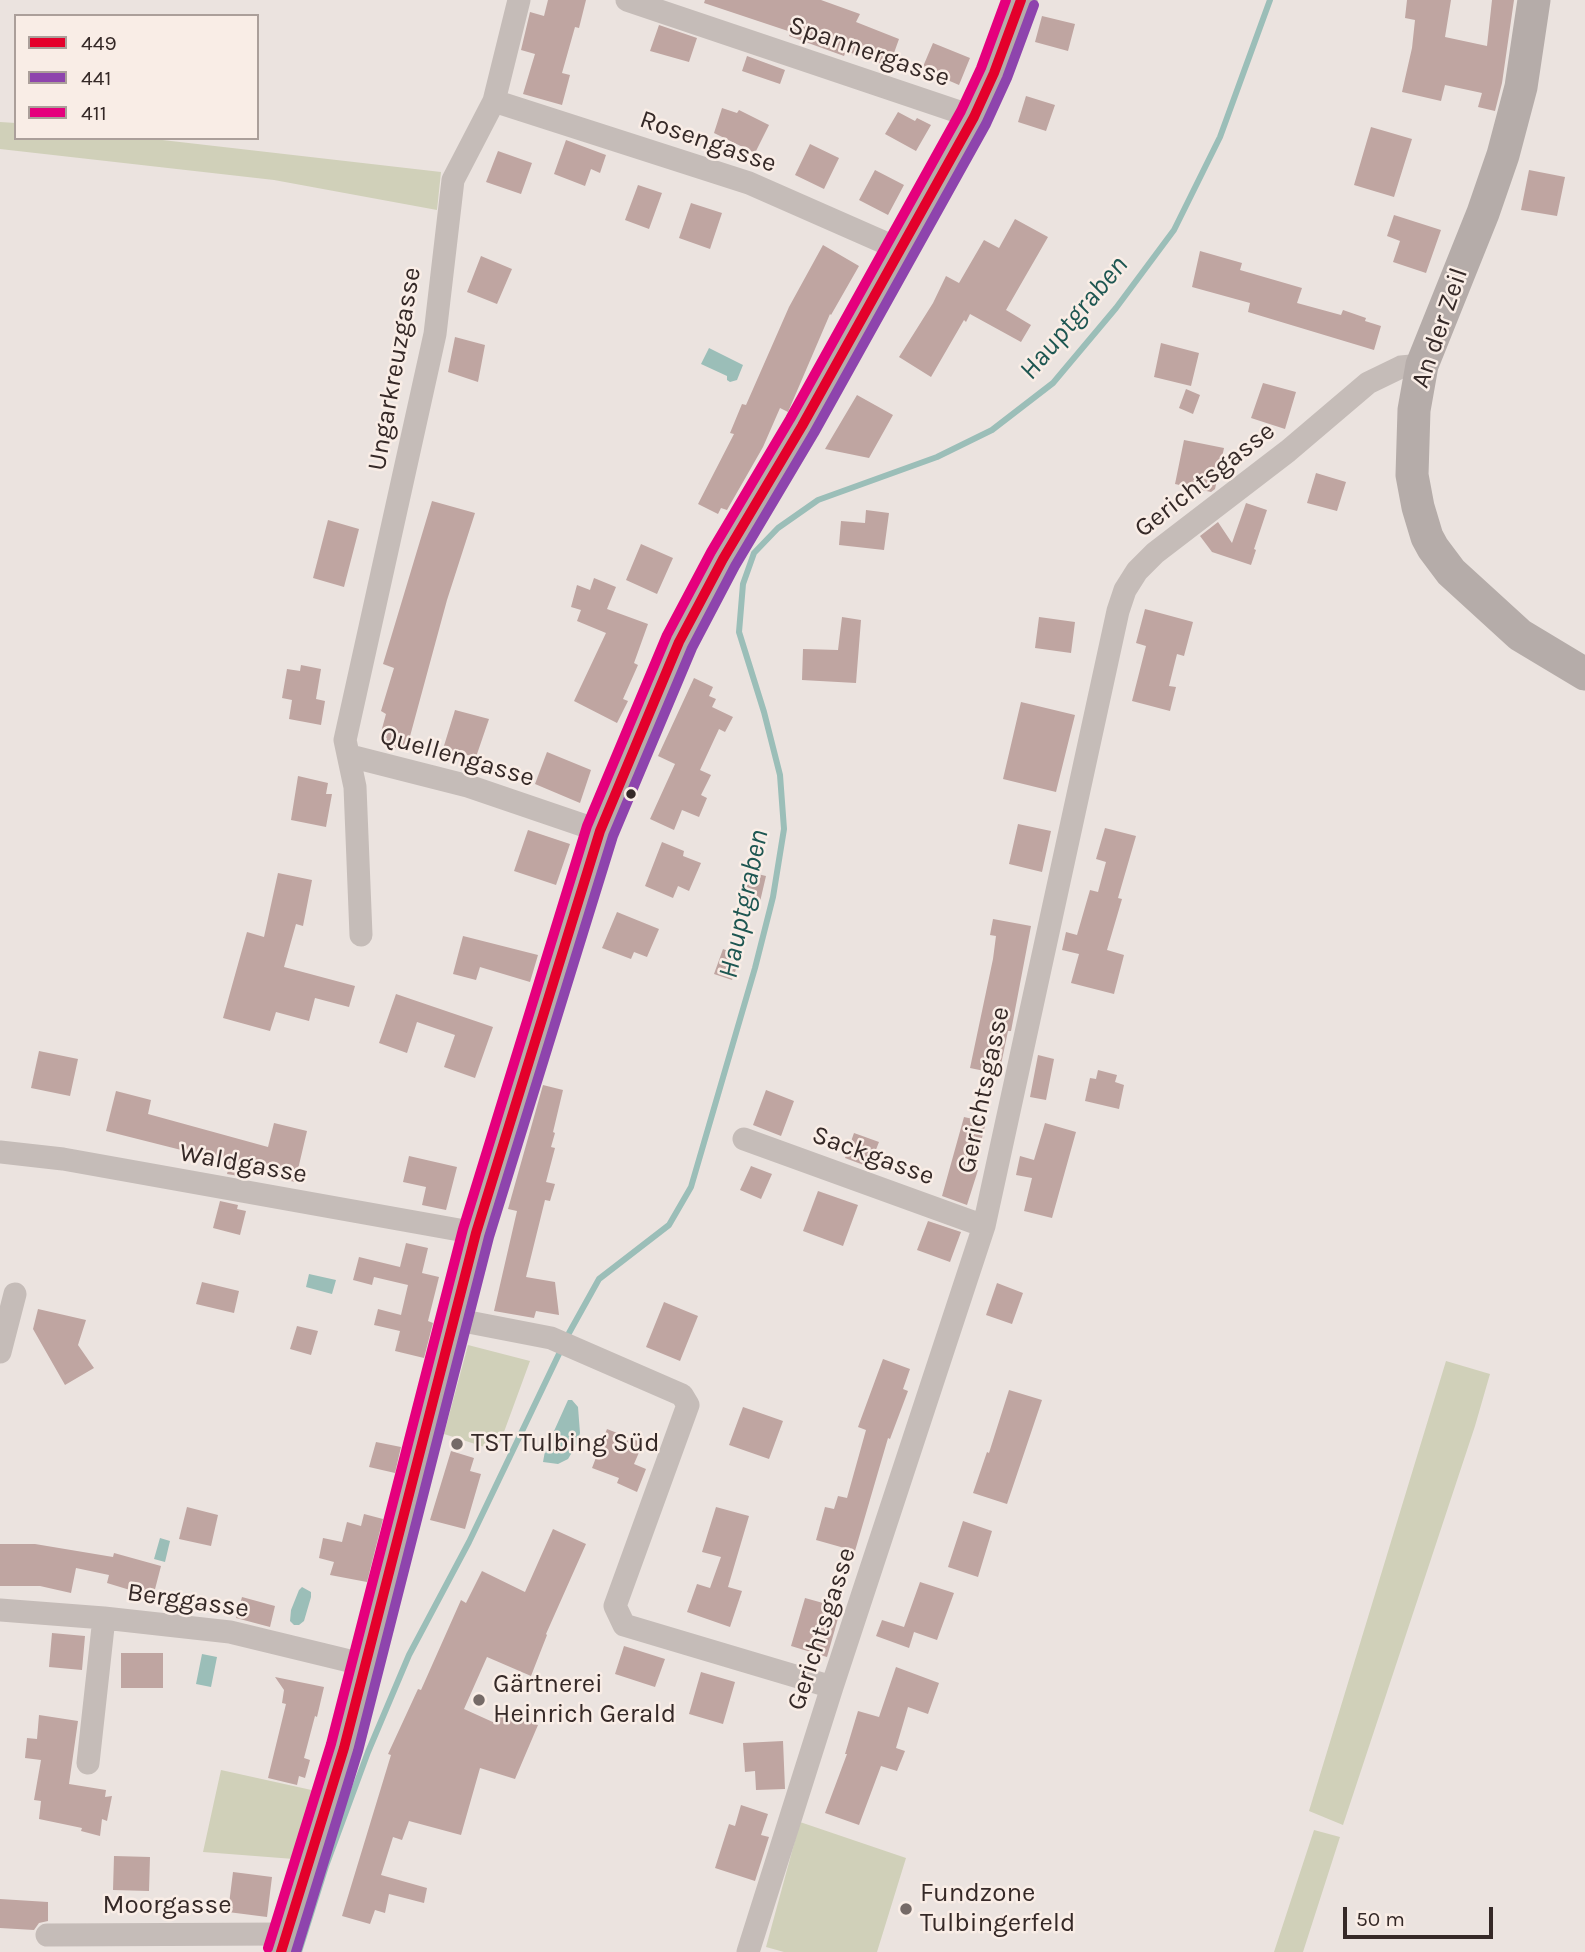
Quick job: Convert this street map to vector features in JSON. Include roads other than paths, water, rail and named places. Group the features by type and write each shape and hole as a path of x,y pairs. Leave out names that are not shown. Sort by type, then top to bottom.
{"street":[{"name":"Ungarkreuzgasse","path":"349,756 345,740 435,334 453,180 494,101 519,0"},
{"name":"Spannergasse","path":"627,0 974,117"},
{"path":"284,1943 337,1772 366,1665 476,1233 600,831 679,642 723,559 802,426 974,117 994,73 1021,0"},
{"name":"An der Zeil","path":"1534,0 1521,87 1503,155 1422,365 1414,412 1412,475 1418,507 1433,548 1468,589 1520,635 1585,674"},
{"name":"Rosengasse","path":"494,101 749,183 899,249"},
{"name":"Gerichtsgasse","path":"748,1952 984,1226 1118,611 1125,590 1155,553 1288,451 1368,383 1401,367 1422,365"},
{"name":"Quellengasse","path":"361,935 355,787 349,756 468,786 600,831"},
{"name":"Sackgasse","path":"744,1139 984,1226"},
{"name":"Waldgasse","path":"0,1152 62,1159 476,1233"},
{"path":"0,1352 15,1294"},
{"path":"453,1319 551,1338 682,1395 688,1405 615,1606 624,1625 832,1687"},
{"name":"Berggasse","path":"0,1610 230,1632 366,1665"},
{"path":"88,1763 104,1618"},
{"name":"Moorgasse","path":"47,1935 284,1943"}],"water":[{"path":"709,348 743,365 737,380 730,382 727,376 701,364"},
{"path":"309,1274 336,1280 332,1294 306,1287"},
{"path":"568,1400 572,1400 578,1407 580,1433 577,1444 568,1459 558,1464 543,1462 545,1451"},
{"path":"160,1538 170,1541 165,1562 154,1559"},
{"path":"302,1587 311,1592 311,1597 304,1621 294,1625 290,1621 291,1610"},
{"path":"202,1654 217,1657 211,1687 196,1684"}],"waterway":[{"name":"Hauptgraben","path":"299,1952 326,1866 368,1752 409,1655 469,1542 569,1333 599,1279 669,1225 691,1187 755,968 773,897 784,829 780,775 739,632 743,584 754,553 778,528 818,500 937,457 992,430 1053,383 1116,308 1174,230 1220,137 1270,0"}],"place":[{"name":"TST Tulbing Süd","path":"457,1444"},
{"name":"Gärtnerei Heinrich Gerald","path":"479,1700"},
{"name":"Fundzone Tulbingerfeld","path":"906,1909"}]}
